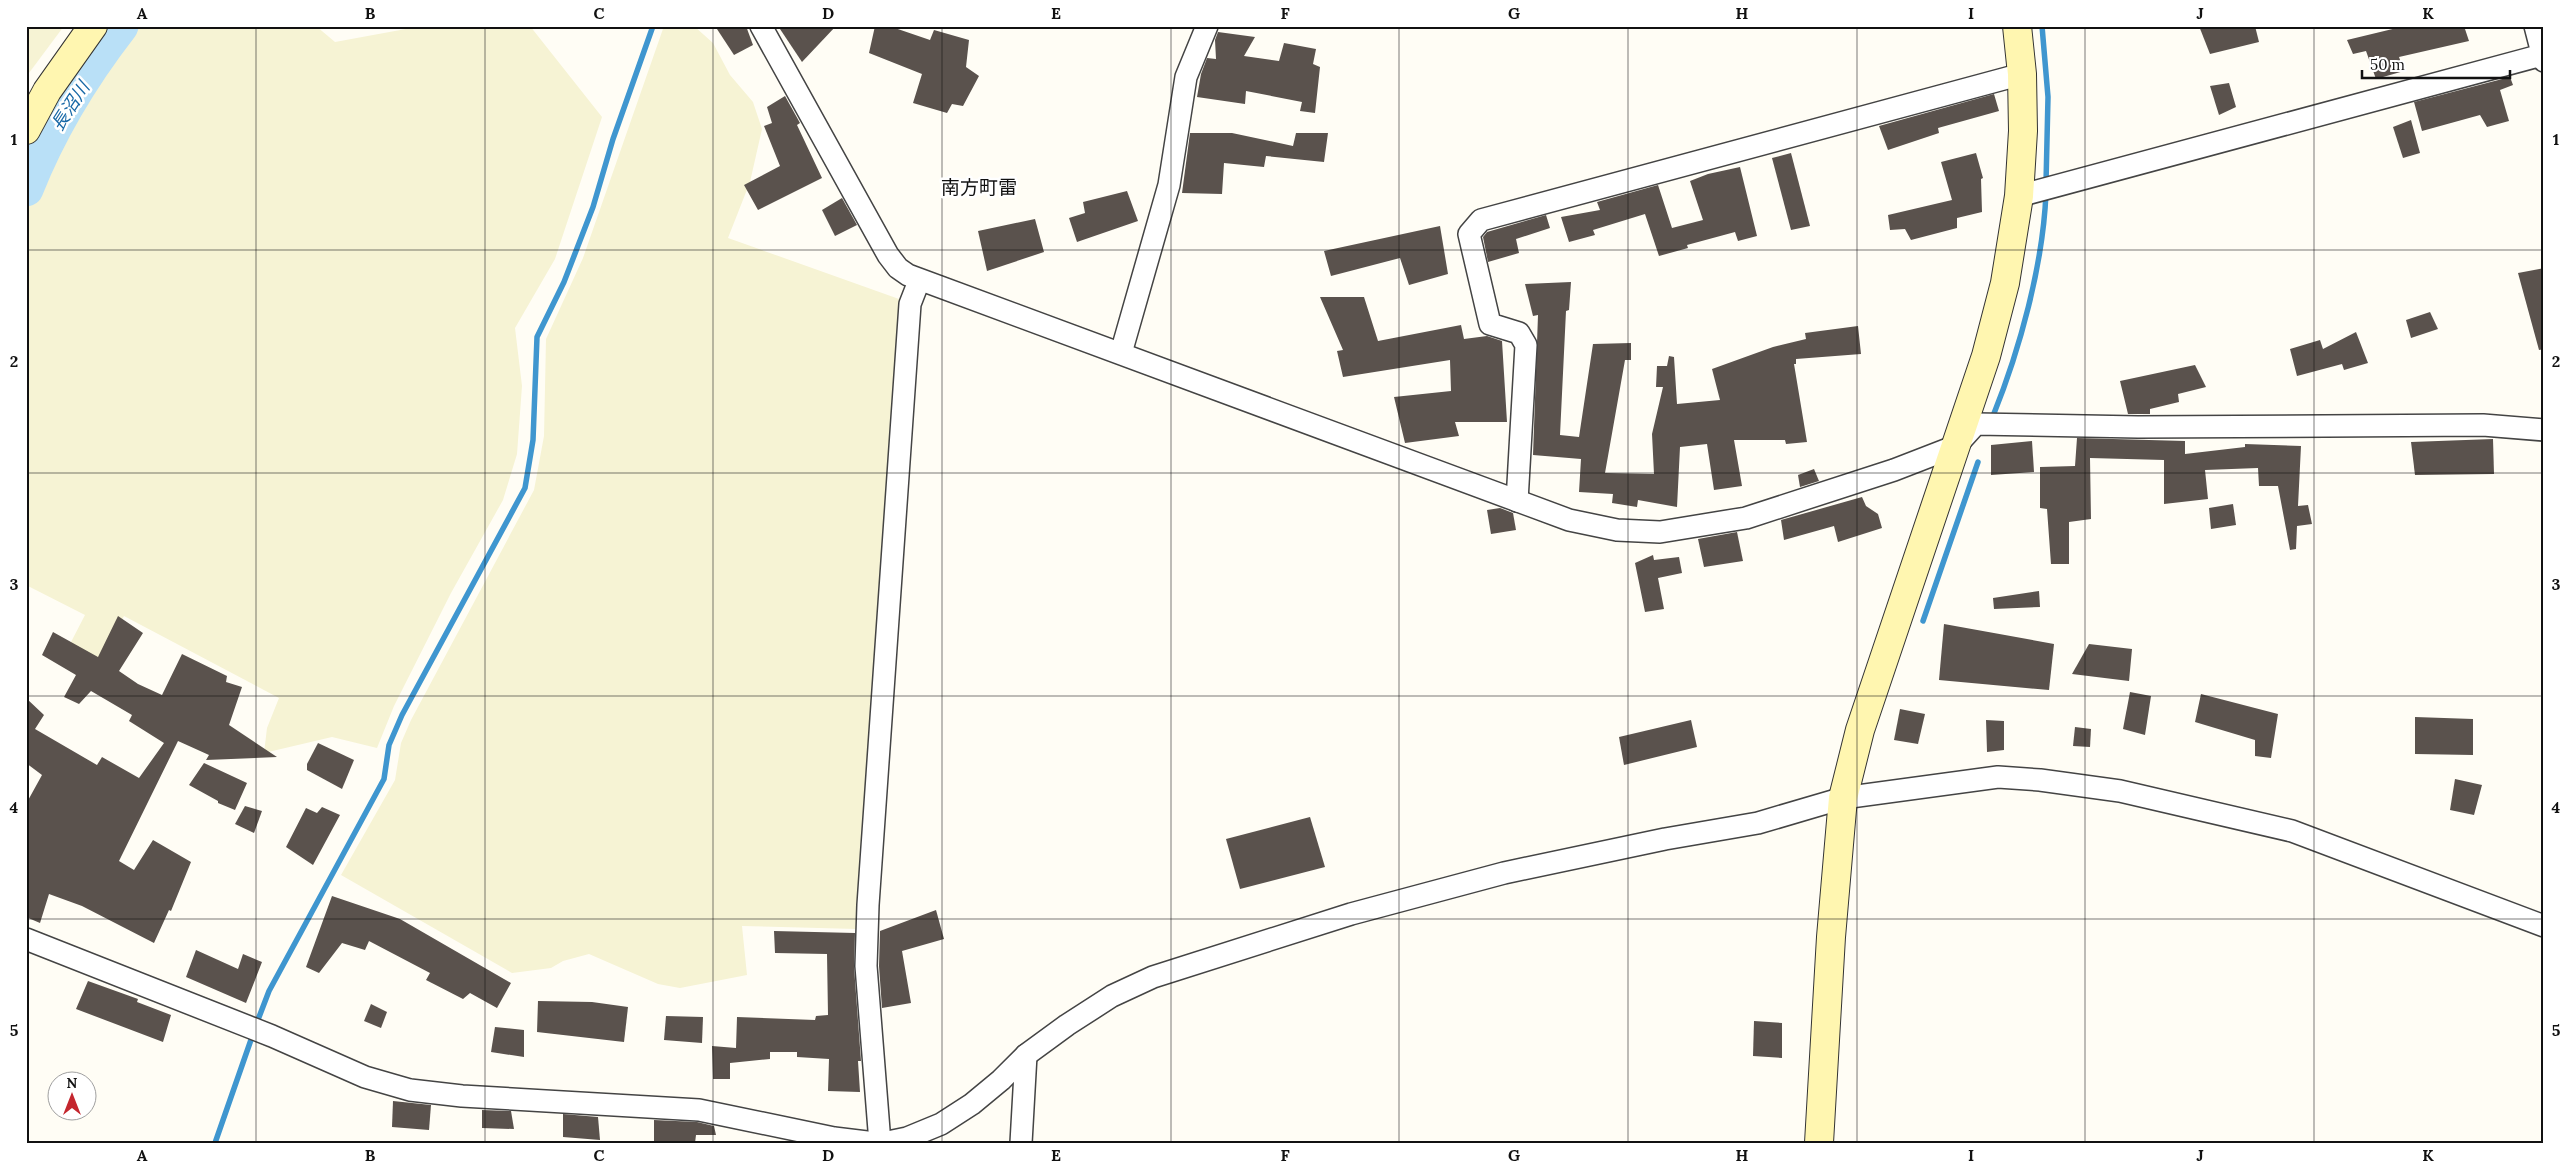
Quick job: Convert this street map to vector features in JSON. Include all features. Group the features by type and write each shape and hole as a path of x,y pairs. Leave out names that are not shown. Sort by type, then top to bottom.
{"street":[{"path":"26,130 47,91 93,26"},
{"path":"761,26 888,255 898,268 919,281 1121,353 1569,520 1617,530 1660,532 1746,518 1894,470 1956,446 1976,424 2138,427 2483,425 2544,430"},
{"path":"1121,353 1168,185 1186,77 1207,26"},
{"path":"1819,1143 1831,937 1843,798 1860,730 1986,356 2005,283 2036,192 2023,130 2022,74 2018,26"},
{"path":"2036,192 2543,58 2535,26"},
{"path":"1517,501 1526,345 1519,333 1490,324 1469,234 1481,220 2022,74"},
{"path":"919,281 910,304 868,905 866,966 882,1143 906,1138 941,1124 972,1104 1001,1080 1026,1055 1112,996 1152,977 1333,920 1504,873 1665,839 1758,823 1843,798 1998,777 2040,780 2120,791 2292,831 2544,926"},
{"path":"26,939 241,1023 365,1077 410,1090 462,1096 699,1110 834,1138 874,1143"},
{"path":"1021,1143 1026,1055"}],"shaded area":[{"path":"26,26 64,26 26,77"},
{"path":"134,26 316,26 335,42 422,26 530,26 602,117 555,259 515,328 522,386 517,454 503,500 451,593 394,706 377,748 332,737 264,753 267,728 279,698 124,616 99,662 70,644 85,615 26,585 26,205 52,151 120,43"},
{"path":"664,26 694,26 713,43 730,75 753,102 762,129 750,182 728,238 899,299 857,929 742,926 747,975 680,988 658,984 589,954 563,961 551,968 512,973 341,875 395,780 401,743 411,720 534,490 544,436 546,339 583,258"}],"building":[{"path":"715,26 746,26 753,45 734,55"},
{"path":"778,26 836,26 802,62"},
{"path":"875,26 889,26 930,40 934,30 969,40 966,67 979,76 963,106 952,104 947,113 913,103 922,74 869,53"},
{"path":"2199,26 2255,26 2259,42 2210,54"},
{"path":"2405,26 2464,26 2469,41 2399,57 2404,71 2376,79 2366,51 2353,54 2347,40"},
{"path":"1218,32 1255,37 1244,56 1279,61 1284,43 1316,49 1313,64 1320,67 1315,113 1300,111 1302,102 1246,91 1245,104 1197,97 1201,74 1207,58 1216,59 1215,40"},
{"path":"2510,77 2513,85 2500,90 2509,121 2487,127 2480,115 2422,131 2414,102"},
{"path":"2229,83 2236,107 2219,115 2210,86"},
{"path":"1994,94 1999,111 1938,128 1939,133 1888,150 1879,126"},
{"path":"785,96 800,123 797,125 822,178 758,210 744,185 780,166 764,126 772,123 767,107"},
{"path":"2411,120 2420,153 2403,158 2393,127"},
{"path":"1190,133 1232,133 1293,146 1296,133 1328,133 1324,162 1266,156 1264,167 1224,163 1222,194 1182,193"},
{"path":"1791,153 1810,226 1791,230 1772,158"},
{"path":"1976,153 1983,178 1981,179 1982,212 1957,218 1957,228 1911,240 1905,229 1890,230 1888,215 1952,200 1941,162"},
{"path":"1740,167 1757,236 1738,241 1735,232 1687,245 1688,248 1659,256 1645,214 1593,230 1595,235 1569,242 1561,217 1600,210 1597,202 1658,185 1672,228 1703,220 1690,181 1708,174"},
{"path":"1127,191 1138,221 1077,242 1069,218 1085,213 1083,202"},
{"path":"842,198 857,225 835,236 822,210"},
{"path":"1546,215 1550,228 1516,239 1519,253 1488,262 1483,237 1487,232"},
{"path":"1035,219 1044,252 987,271 978,231"},
{"path":"1440,226 1448,274 1409,285 1400,258 1331,276 1324,251"},
{"path":"2544,268 2544,349 2539,350 2518,273"},
{"path":"1571,282 1569,310 1566,311 1560,435 1579,437 1593,344 1631,343 1631,360 1625,360 1605,473 1654,474 1652,434 1663,387 1656,387 1657,366 1667,366 1669,356 1674,357 1677,404 1720,400 1712,369 1773,347 1806,339 1805,333 1858,326 1861,354 1796,359 1796,364 1794,364 1807,442 1786,444 1785,440 1734,440 1742,486 1714,490 1707,444 1680,447 1677,507 1638,500 1637,507 1612,503 1613,494 1579,492 1581,459 1533,455 1538,315 1533,316 1525,284"},
{"path":"1320,297 1364,297 1378,341 1461,325 1464,339 1487,336 1502,341 1507,422 1455,422 1459,436 1405,443 1394,397 1451,391 1450,360 1343,377 1337,351 1343,350"},
{"path":"2430,312 2438,329 2411,338 2406,320"},
{"path":"2356,332 2368,363 2344,370 2342,364 2297,376 2290,349 2320,340 2323,349"},
{"path":"2195,365 2206,387 2178,394 2179,402 2150,409 2150,414 2128,414 2120,381"},
{"path":"2077,438 2185,441 2185,454 2245,447 2245,444 2301,446 2298,506 2308,505 2312,524 2297,526 2296,549 2290,550 2278,486 2259,486 2258,468 2205,470 2208,499 2164,504 2164,460 2090,458 2091,519 2069,522 2069,564 2051,564 2047,509 2040,508 2040,467 2075,466"},
{"path":"2493,439 2494,474 2415,475 2411,442"},
{"path":"2032,441 2034,472 1991,475 1991,445"},
{"path":"1814,469 1819,481 1800,487 1798,475"},
{"path":"1862,497 1866,506 1878,514 1882,528 1838,542 1834,526 1784,540 1781,520"},
{"path":"2233,504 2236,525 2211,529 2209,508"},
{"path":"1500,508 1513,513 1516,530 1491,534 1487,510"},
{"path":"1737,532 1743,561 1704,567 1698,539"},
{"path":"1653,555 1654,560 1679,557 1682,573 1658,578 1664,609 1645,612 1635,563"},
{"path":"2039,591 2040,607 1994,609 1993,598"},
{"path":"118,616 143,633 119,671 138,684 162,695 182,654 227,676 226,682 242,687 229,725 277,757 206,760 209,755 178,741 119,861 134,870 153,840 191,862 171,911 169,910 154,943 82,906 49,894 40,923 26,917 26,804 42,775 26,763 26,698 44,715 35,729 97,765 102,757 139,778 164,743 129,721 132,715 91,691 79,704 64,697 76,675 42,655 53,632 98,657"},
{"path":"1944,624 2054,644 2049,690 1939,680"},
{"path":"2089,644 2132,649 2129,681 2072,674"},
{"path":"2130,692 2151,696 2145,735 2123,729"},
{"path":"2201,694 2278,714 2271,758 2255,756 2255,740 2195,722"},
{"path":"1900,709 1925,714 1918,744 1894,740"},
{"path":"2415,717 2473,719 2473,755 2415,754"},
{"path":"1691,720 1697,747 1624,765 1619,737"},
{"path":"1986,720 2004,721 2004,750 1987,752"},
{"path":"2075,727 2091,729 2090,747 2073,746"},
{"path":"318,743 354,760 342,789 307,770 307,764"},
{"path":"204,763 247,783 235,810 218,803 218,801 189,785"},
{"path":"2455,779 2482,785 2474,815 2450,810"},
{"path":"245,806 262,811 254,833 235,824"},
{"path":"322,807 340,815 313,865 286,847 306,808 317,813"},
{"path":"1310,817 1325,867 1240,889 1226,839"},
{"path":"332,896 400,919 511,983 497,1008 470,993 463,999 426,980 430,973 369,941 365,950 342,943 319,973 306,967"},
{"path":"936,910 944,939 902,951 911,1003 882,1008 879,966 880,931"},
{"path":"774,931 855,933 854,967 861,1061 858,1061 860,1092 828,1091 829,1059 797,1057 797,1052 770,1052 770,1059 730,1063 730,1079 713,1079 712,1046 736,1048 737,1017 815,1020 816,1016 828,1015 827,954 775,953"},
{"path":"196,950 238,969 243,954 262,962 246,1003 186,977"},
{"path":"88,981 138,999 137,1002 171,1015 163,1042 76,1009"},
{"path":"538,1001 592,1002 628,1007 624,1042 537,1032"},
{"path":"371,1004 387,1012 381,1028 364,1021"},
{"path":"666,1016 703,1017 702,1043 664,1040"},
{"path":"1754,1021 1782,1023 1782,1058 1753,1056"},
{"path":"495,1027 524,1030 524,1057 491,1052"},
{"path":"393,1101 431,1105 429,1130 392,1127"},
{"path":"482,1110 511,1111 514,1129 482,1128"},
{"path":"563,1114 598,1117 600,1140 563,1137"},
{"path":"654,1120 697,1122 714,1126 716,1135 696,1135 695,1143 654,1143"}],"waterway":[{"name":"長沼川","path":"26,189 45,146 68,104 93,64 121,26"},
{"path":"256,1025 269,991 384,779 389,745 402,715 525,488 533,440 537,337 564,282 593,207 613,139 653,26"},
{"path":"2042,26 2048,97 2046,183"},
{"path":"1993,416 2021,335 2035,278 2044,221 2046,193"},
{"path":"1923,621 1978,462"},
{"path":"215,1143 253,1034"}],"district":[{"name":"南方町雷","path":"979,187"}]}
